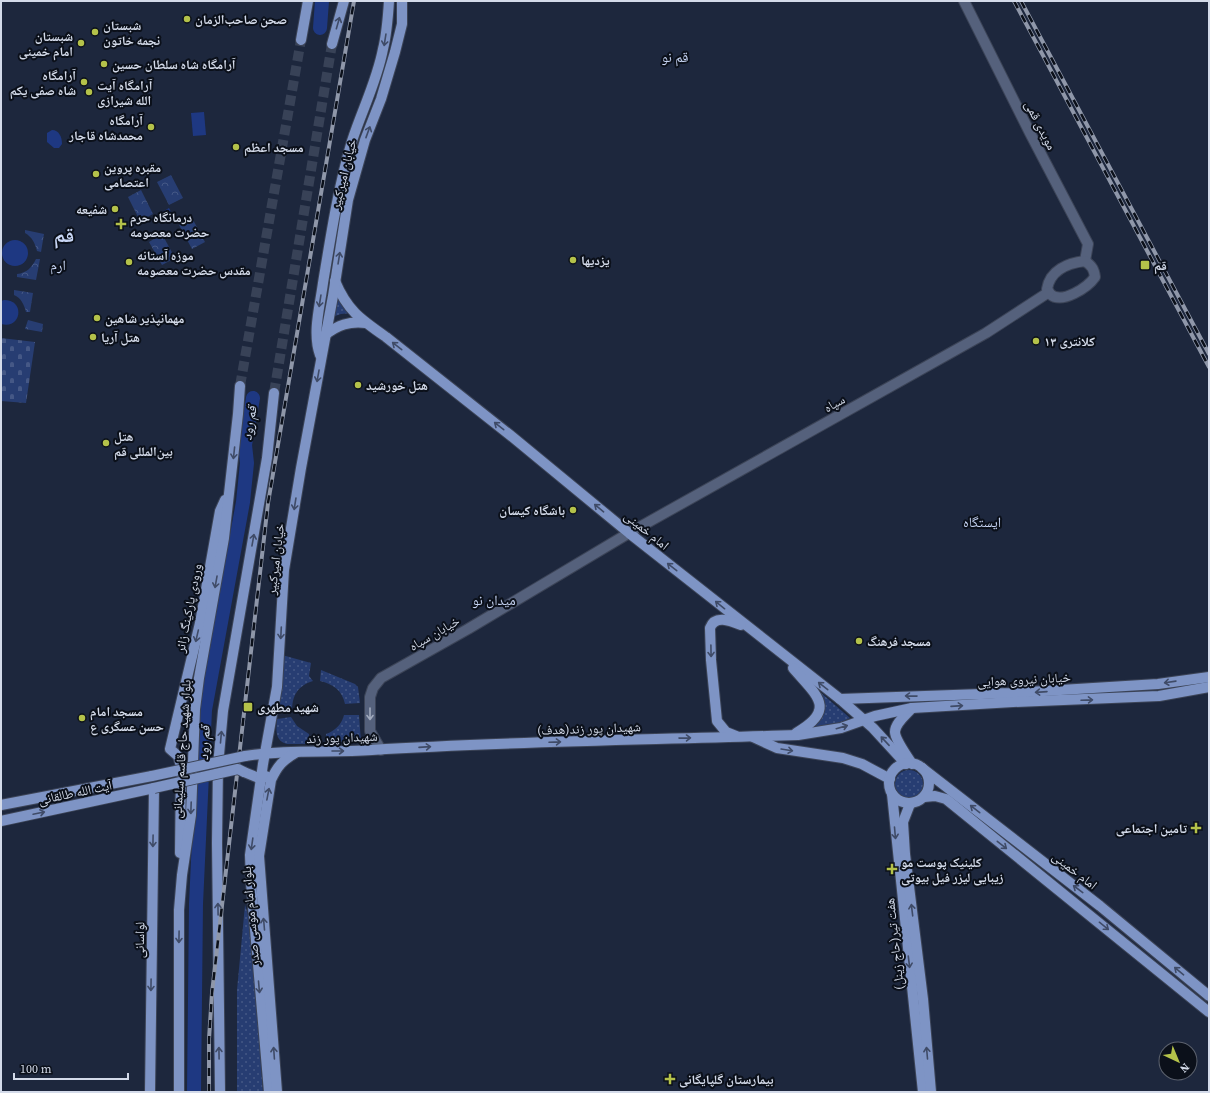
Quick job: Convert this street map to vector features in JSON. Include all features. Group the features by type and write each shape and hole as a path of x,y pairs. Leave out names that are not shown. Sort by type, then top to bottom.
{"main road":[{"path":"302,40 308,1"},
{"path":"332,44 344,1"},
{"name":"خیابان امیرکبیر","path":"321,358 317,347 322,323 337,198 352,141 376,76 383,50 388,22 389,1"},
{"name":"خیابان امیرکبیر","path":"263,764 277,687 284,570 325,335 322,323 335,281 348,200 359,157 381,99 398,41 402,24 402,1"},
{"name":"امام خمینی","path":"335,281 342,297 366,323 386,337 510,435 629,533 840,699 909,764"},
{"path":"325,335 334,328 344,324 355,322 366,323"},
{"name":"بلوار شهید حاج قاسم سلیمانی","path":"179,1092 179,910 182,875 191,815 195,709 199,678 224,538 240,386"},
{"path":"220,1092 217,843 218,766 223,711 267,458 274,393"},
{"name":"ورودی پارکینگ زائر","path":"182,875 180,845 181,766 178,756 170,749 200,623 220,511 230,489"},
{"path":"738,737 726,732 717,721 711,660 710,628 716,620 721,620 748,628"},
{"path":"776,650 813,691 819,700 819,713 815,719 805,728 792,735"},
{"name":"خیابان نیروی هوایی","path":"840,699 1023,693 1158,684 1209,677"},
{"name":"خیابان نیروی هوایی","path":"863,720 912,708 1159,696 1209,687"},
{"path":"909,764 896,738 895,732 897,725 912,708"},
{"path":"792,735 841,728 863,720"},
{"name":"شهیدان پور زند(هدف)","path":"383,749 473,744 792,735"},
{"path":"751,736 777,748 843,758 862,764 890,779"},
{"name":"شهیدان پور زند","path":"245,756 265,752 383,749"},
{"name":"بلوار امام موسی صدر","path":"269,1092 251,883 250,855 266,779 285,758 299,752"},
{"name":"آیت الله طالقانی","path":"1,805 152,776 245,756"},
{"name":"بلوار امام موسی صدر","path":"263,764 266,779 259,856 277,1092"},
{"path":"909,764 922,768 928,776 929,784 928,790 920,800 910,804 900,801 892,794 889,784 895,769 909,764"},
{"name":"امام خمینی","path":"922,768 1100,906 1209,996"},
{"name":"آیت الله طالقانی","path":"1,821 238,769 266,779"},
{"name":"لواسانی","path":"150,1092 154,788"},
{"name":"هفت تیر(حاج زینل)","path":"892,794 923,1092"},
{"name":"امام خمینی","path":"924,796 935,796 946,799 1209,1012"},
{"name":"هفت تیر(حاج زینل)","path":"910,804 903,822 905,854 922,998 931,1092"},
{"path":"1,828 14,818"}],"street":[{"name":"مویدی قمی","path":"964,1 1088,244 1085,261"},
{"path":"1085,261 1094,270 1095,277 1090,283 1069,296 1059,298 1051,295 1047,289 1048,281 1055,272 1070,264 1085,261"},
{"name":"سپاه","path":"629,533 986,333 1049,292"},
{"name":"خیابان سپاه","path":"383,749 370,731 370,697 373,688 381,678 473,626 629,533"}],"green space":[{"path":"171,175 183,198 169,205 157,182"},
{"path":"141,190 153,214 140,221 128,197"},
{"path":"192,218 205,242 192,249 179,225"},
{"path":"25,230 44,234 41,252 37,251 33,240 25,233"},
{"path":"162,234 175,258 162,265 149,242"},
{"path":"36,259 40,259 36,280 17,277 17,274 29,269"},
{"path":"14,290 33,293 30,312 26,312 22,302 14,295"},
{"path":"337,293 352,313 332,317"},
{"path":"28,320 43,324 42,332 25,329"},
{"path":"1,338 35,342 26,403 1,401"},
{"path":"282,655 311,663 309,676 313,681 303,686 296,692 292,712 275,712"},
{"path":"321,670 355,684 358,687 360,703 345,704 342,695 336,688 320,681"},
{"path":"820,692 850,718 840,723 814,728 822,715 824,707"},
{"path":"344,715 359,715 361,741 326,742 326,734 338,727"},
{"path":"291,717 297,726 309,734 309,744 287,744 283,743 278,738 277,719"},
{"path":"909,770 919,774 923,784 919,794 909,798 899,794 895,784 899,774"},
{"path":"245,905 249,920 255,981 263,1092 237,1092 237,990"}],"shaded area":[{"path":"204,112 206,135 193,136 191,113"},
{"path":"52,130 57,131 61,136 62,144 59,148 54,148 47,142 47,133"},
{"path":"169,208 174,218 165,223 159,214"},
{"path":"15,240 24,244 28,253 24,262 15,266 6,262 2,253 6,244"},
{"path":"1,301 11,301 18,309 17,319 8,325 1,324"}],"waterway":[{"name":"قم رود","path":"320,28 322,1"},
{"name":"قم رود","path":"194,1092 196,904 205,710 243,502 247,463 245,445 253,398"}],"tunnel":[{"path":"240,386 301,40"},
{"path":"274,393 332,44"}],"railway":[{"path":"209,1092 209,1039 212,993 268,503 354,1"},
{"path":"1014,1 1209,367"},
{"path":"1021,1 1209,354"}],"place":[{"name":"صحن صاحب‌الزمان","path":"187,19"},
{"name":"شبستان نجمه خاتون","path":"95,32"},
{"name":"شبستان امام خمینی","path":"81,43"},
{"name":"آرامگاه شاه سلطان حسین","path":"104,64"},
{"name":"آرامگاه شاه صفی یکم","path":"84,82"},
{"name":"آرامگاه آیت الله شیرازی","path":"89,92"},
{"name":"آرامگاه محمدشاه قاجار","path":"151,127"},
{"name":"مسجد اعظم","path":"236,147"},
{"name":"مقبره پروین اعتصامی","path":"96,174"},
{"name":"شفیعه","path":"115,209"},
{"name":"درمانگاه حرم حضرت معصومه","path":"121,224"},
{"name":"یزدیها","path":"573,260"},
{"name":"موزه آستانه مقدس حضرت معصومه","path":"129,262"},
{"name":"قم","path":"1145,265"},
{"name":"مهمانپذیر شاهین","path":"97,318"},
{"name":"هتل آریا","path":"93,337"},
{"name":"کلانتری ۱۳","path":"1036,341"},
{"name":"هتل خورشید","path":"358,385"},
{"name":"هتل بین‌المللی قم","path":"106,443"},
{"name":"باشگاه کیسان","path":"573,510"},
{"name":"مسجد فرهنگ","path":"859,641"},
{"name":"شهید مطهری","path":"248,707"},
{"name":"مسجد امام حسن عسگری ع","path":"82,718"},
{"name":"تامین اجتماعی","path":"1196,828"},
{"name":"کلینیک پوست مو زیبایی لیزر فیل بیوتی","path":"892,869"},
{"name":"بیمارستان گلپایگانی","path":"670,1079"}],"district":[{"name":"قم نو","path":"675,57"},
{"name":"قم","path":"64,235"},
{"name":"ارم","path":"58,265"},
{"name":"ایستگاه","path":"982,522"},
{"name":"میدان نو","path":"494,600"}]}
